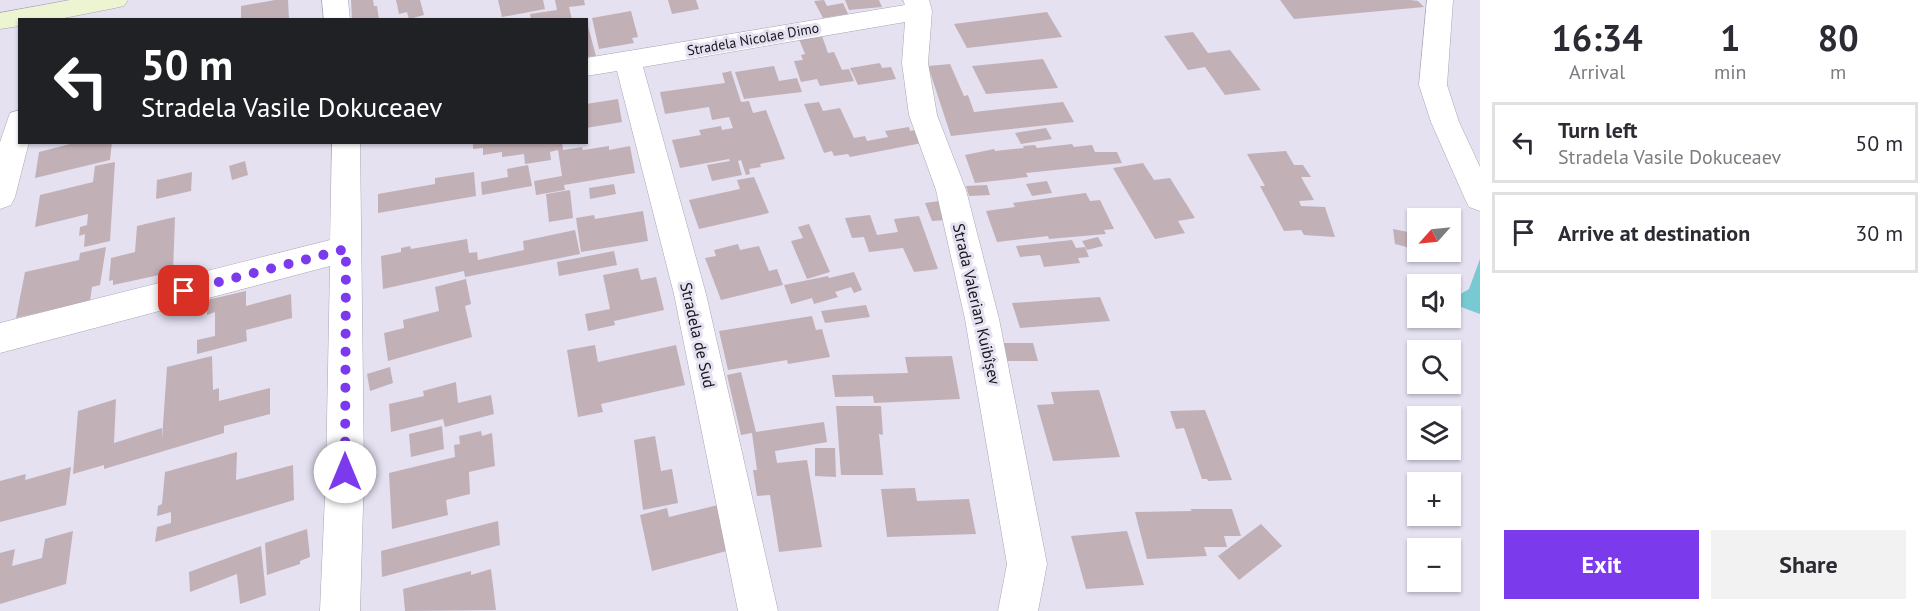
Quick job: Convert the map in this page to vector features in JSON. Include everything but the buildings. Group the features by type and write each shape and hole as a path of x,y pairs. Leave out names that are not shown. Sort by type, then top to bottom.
{"main road":[{"path":"28,18 114,0"},
{"path":"0,21 18,19"}],"street":[{"path":"335,0 337,18"},
{"path":"1440,0 1433,85 1445,122 1480,200"},
{"name":"Stradela Nicolae Dimo","path":"588,67 917,5"},
{"name":"Strada Valerian Kuibîșev","path":"917,5 915,63 922,115 951,190 982,319 1027,564 1018,611"},
{"name":"Stradela de Sud","path":"628,60 690,294 758,611"},
{"path":"0,197 18,128"},
{"path":"340,611 345,472 346,144"},
{"path":"0,338 346,249"}],"water":[{"path":"1480,259 1480,314 1461,307 1461,294 1469,289"}],"route":[{"path":"184,291 346,249 345,472"}]}
